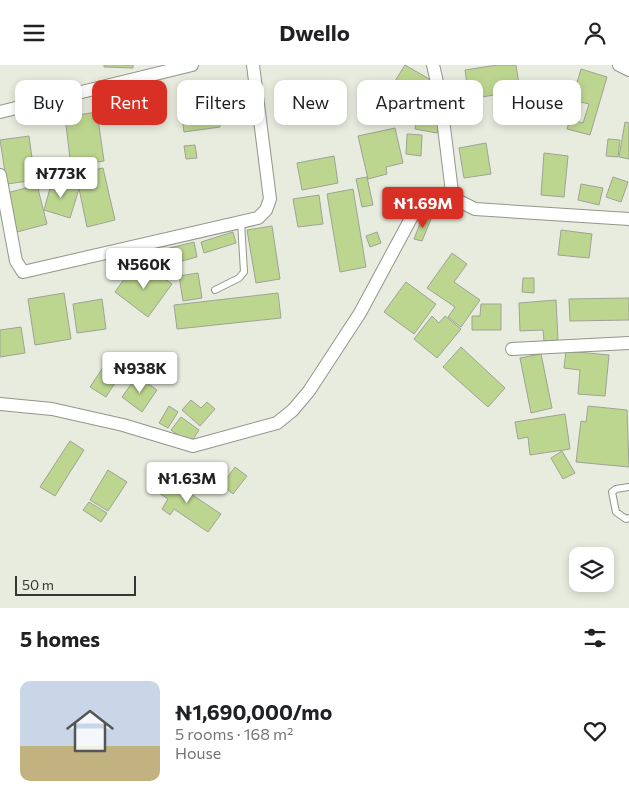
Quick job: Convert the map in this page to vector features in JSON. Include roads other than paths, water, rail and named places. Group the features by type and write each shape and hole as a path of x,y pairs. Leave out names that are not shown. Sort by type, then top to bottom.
{"street":[{"path":"0,113 192,65"},
{"path":"0,175 16,261 23,272 258,218 266,210 270,199 253,65"},
{"path":"433,65 440,95 452,192 457,200 474,209 629,219"},
{"path":"618,65 629,71"},
{"path":"0,404 52,409 123,425 193,446 277,423 293,410 309,391 360,313 416,209 424,204 457,200"},
{"path":"512,349 629,343"}],"lane":[{"path":"215,290 239,278 244,272 241,222"},
{"path":"629,487 616,489 612,492 616,513 629,519"}]}
